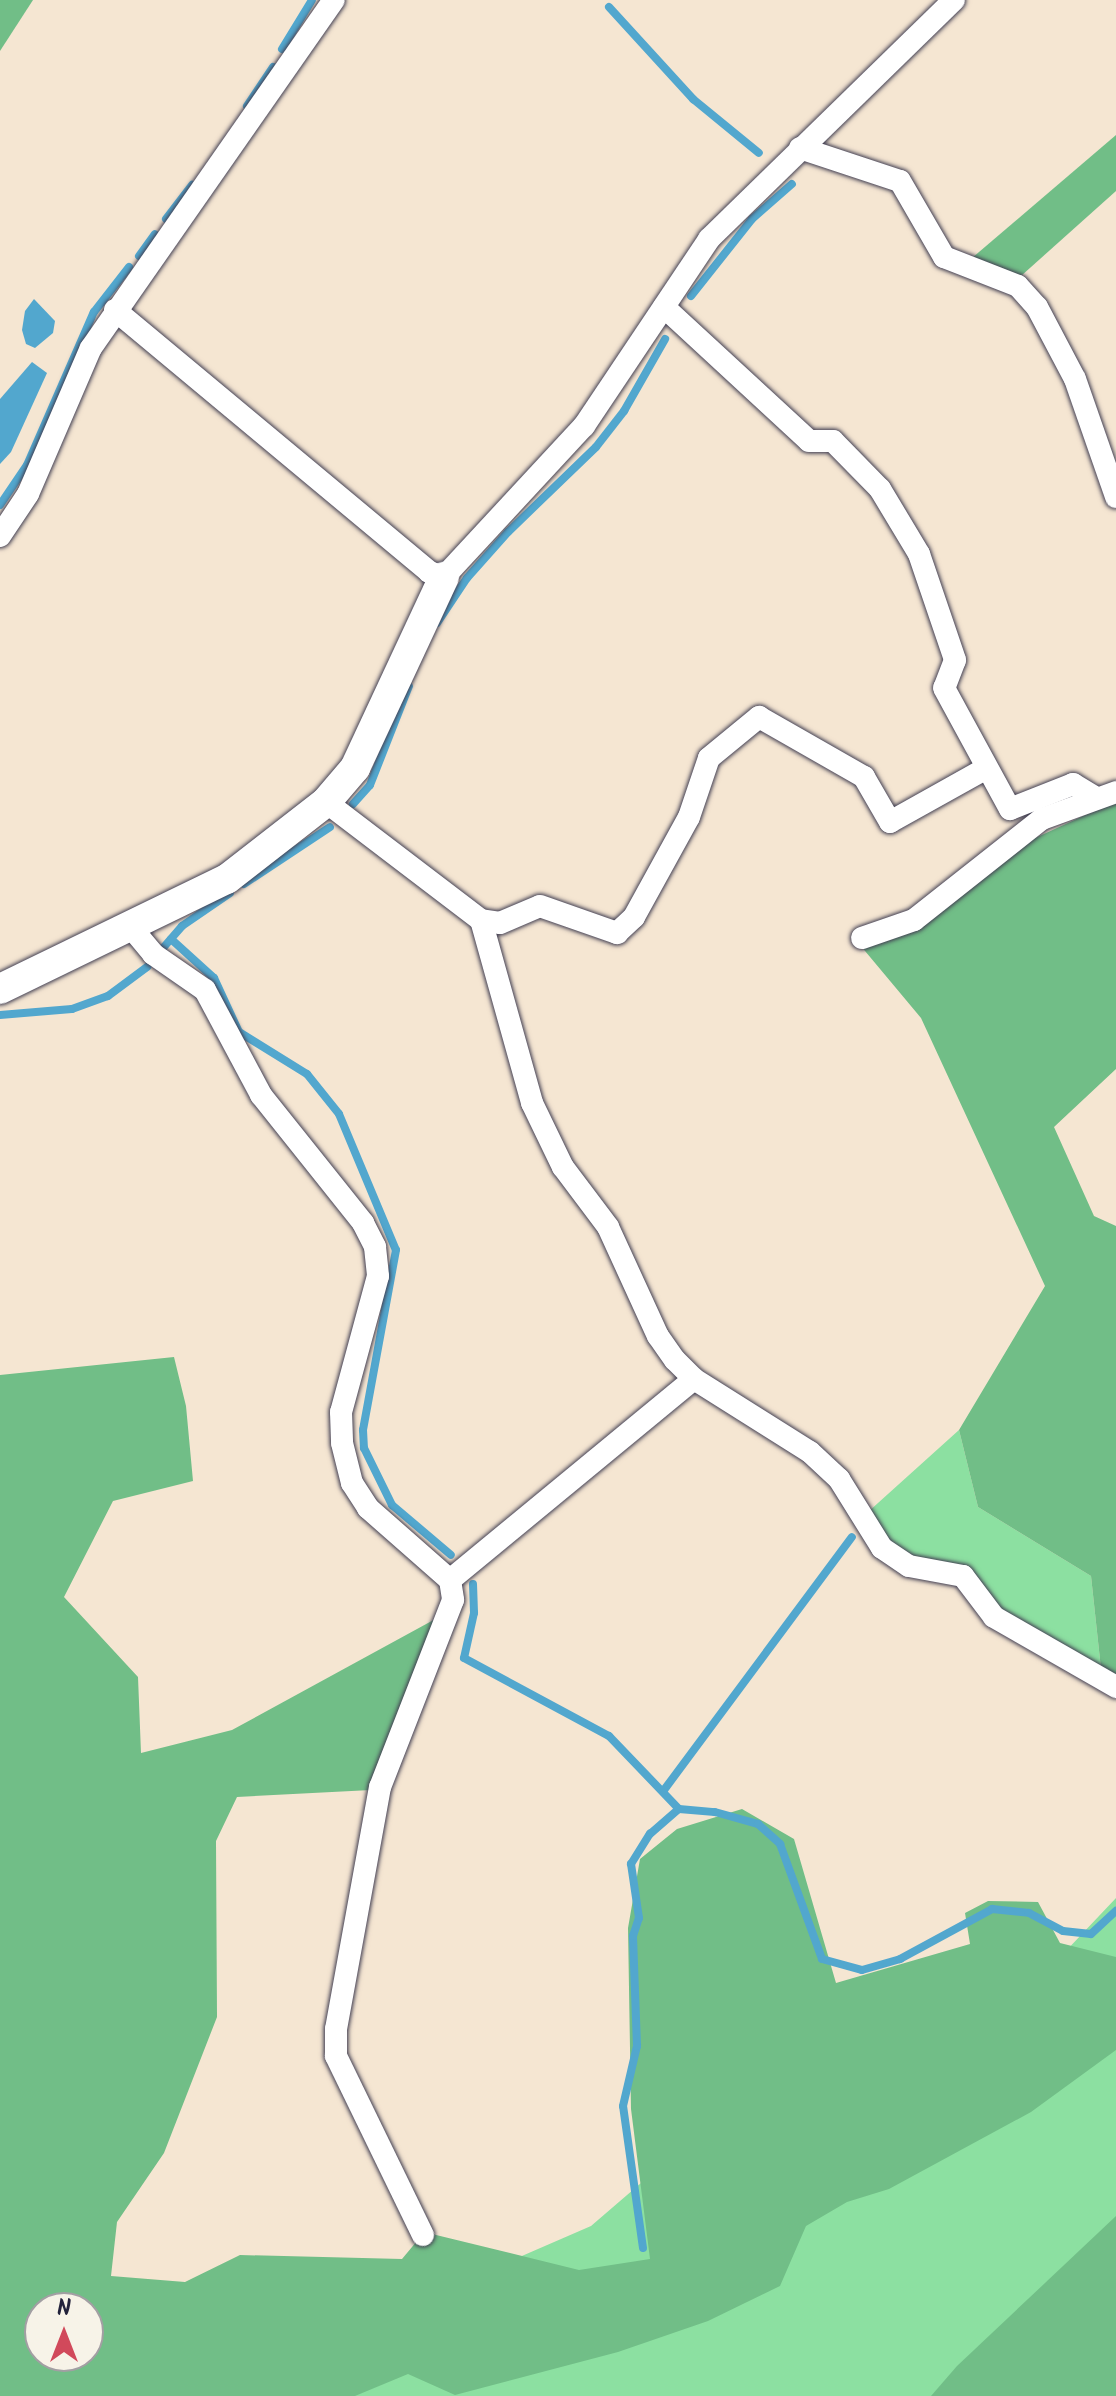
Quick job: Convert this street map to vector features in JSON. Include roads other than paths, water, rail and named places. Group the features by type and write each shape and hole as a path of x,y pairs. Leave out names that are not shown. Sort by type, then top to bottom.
{"street":[{"path":"0,536 28,494 91,348 334,0"},
{"path":"0,989 227,879 326,802 355,768 444,577 584,426 709,239 954,0"},
{"path":"800,148 900,181 944,257 1018,286 1037,307 1075,379 1116,497"},
{"path":"664,307 809,441 833,441 880,489 919,554 955,660 944,688 985,769 1010,809 1073,784 1106,795"},
{"path":"115,310 429,572 444,577"},
{"path":"326,802 481,920 500,923 540,906 617,933 634,917 689,817 709,758 759,717 864,777 890,822 985,769"},
{"path":"862,938 914,920 1042,819 1106,795"},
{"path":"481,920 532,1103 563,1167 608,1227 658,1336 694,1379 810,1452 839,1479 882,1548 909,1566 963,1576 994,1617 1116,1687"},
{"path":"129,925 153,954 205,990 261,1095 363,1223 375,1247 378,1276 341,1412 342,1443 352,1483 368,1508 450,1580 453,1600 437,1652 380,1787 336,2029 336,2056 423,2235"},
{"path":"450,1580 694,1379"}],"water":[{"path":"34,299 55,321 53,333 35,348 26,344 22,330 25,311"},
{"path":"32,362 47,373 11,452 0,464 0,399"}],"waterway":[{"path":"282,49 312,0"},
{"path":"609,7 693,99 759,153"},
{"path":"247,106 273,67"},
{"path":"691,296 752,219 792,184"},
{"path":"166,219 192,185"},
{"path":"139,256 155,234"},
{"path":"0,505 27,465 94,312 129,267"},
{"path":"437,623 467,578 508,532 596,447 624,411 665,339"},
{"path":"353,804 370,785 409,686"},
{"path":"244,884 330,827"},
{"path":"163,948 182,926 230,893"},
{"path":"171,939 214,978 239,1032 307,1074 339,1114 396,1250 363,1430 364,1448 392,1505 451,1555"},
{"path":"0,1015 72,1009 108,996 147,967"},
{"path":"664,1790 852,1537"},
{"path":"473,1584 474,1613 464,1658 609,1736 679,1809"},
{"path":"643,2248 623,2106 637,2046 633,1936 639,1918 631,1864 650,1834 679,1809 715,1812 758,1824 780,1844 822,1959 862,1970 900,1959 992,1909 1029,1913 1063,1931 1091,1934 1116,1911"}]}
